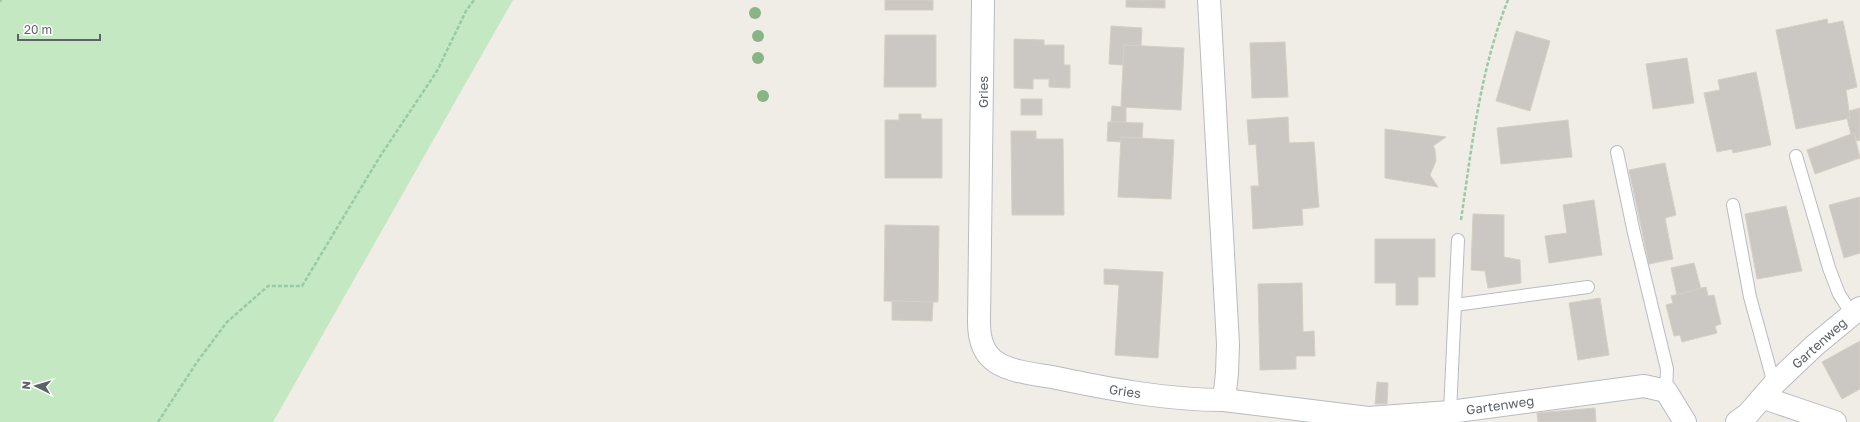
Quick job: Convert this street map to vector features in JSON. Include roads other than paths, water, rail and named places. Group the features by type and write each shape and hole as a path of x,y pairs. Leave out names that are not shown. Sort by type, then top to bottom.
{"street":[{"name":"Gries","path":"983,0 979,332 984,349 996,362 1017,370 1112,389 1193,400 1224,400"},
{"path":"1209,0 1228,344 1224,400"},
{"name":"Gartenweg","path":"1737,422 1748,414 1814,346 1856,311"},
{"name":"Gartenweg","path":"1224,400 1368,418 1450,412 1644,386 1666,391"},
{"path":"1666,391 1686,422"},
{"path":"1769,391 1835,422"}],"lane":[{"path":"1617,152 1634,233 1667,369 1666,391"},
{"path":"1796,156 1829,268 1839,294 1856,311"},
{"path":"1733,205 1769,391"},
{"path":"1450,412 1458,240"},
{"path":"1455,305 1588,287"}]}
